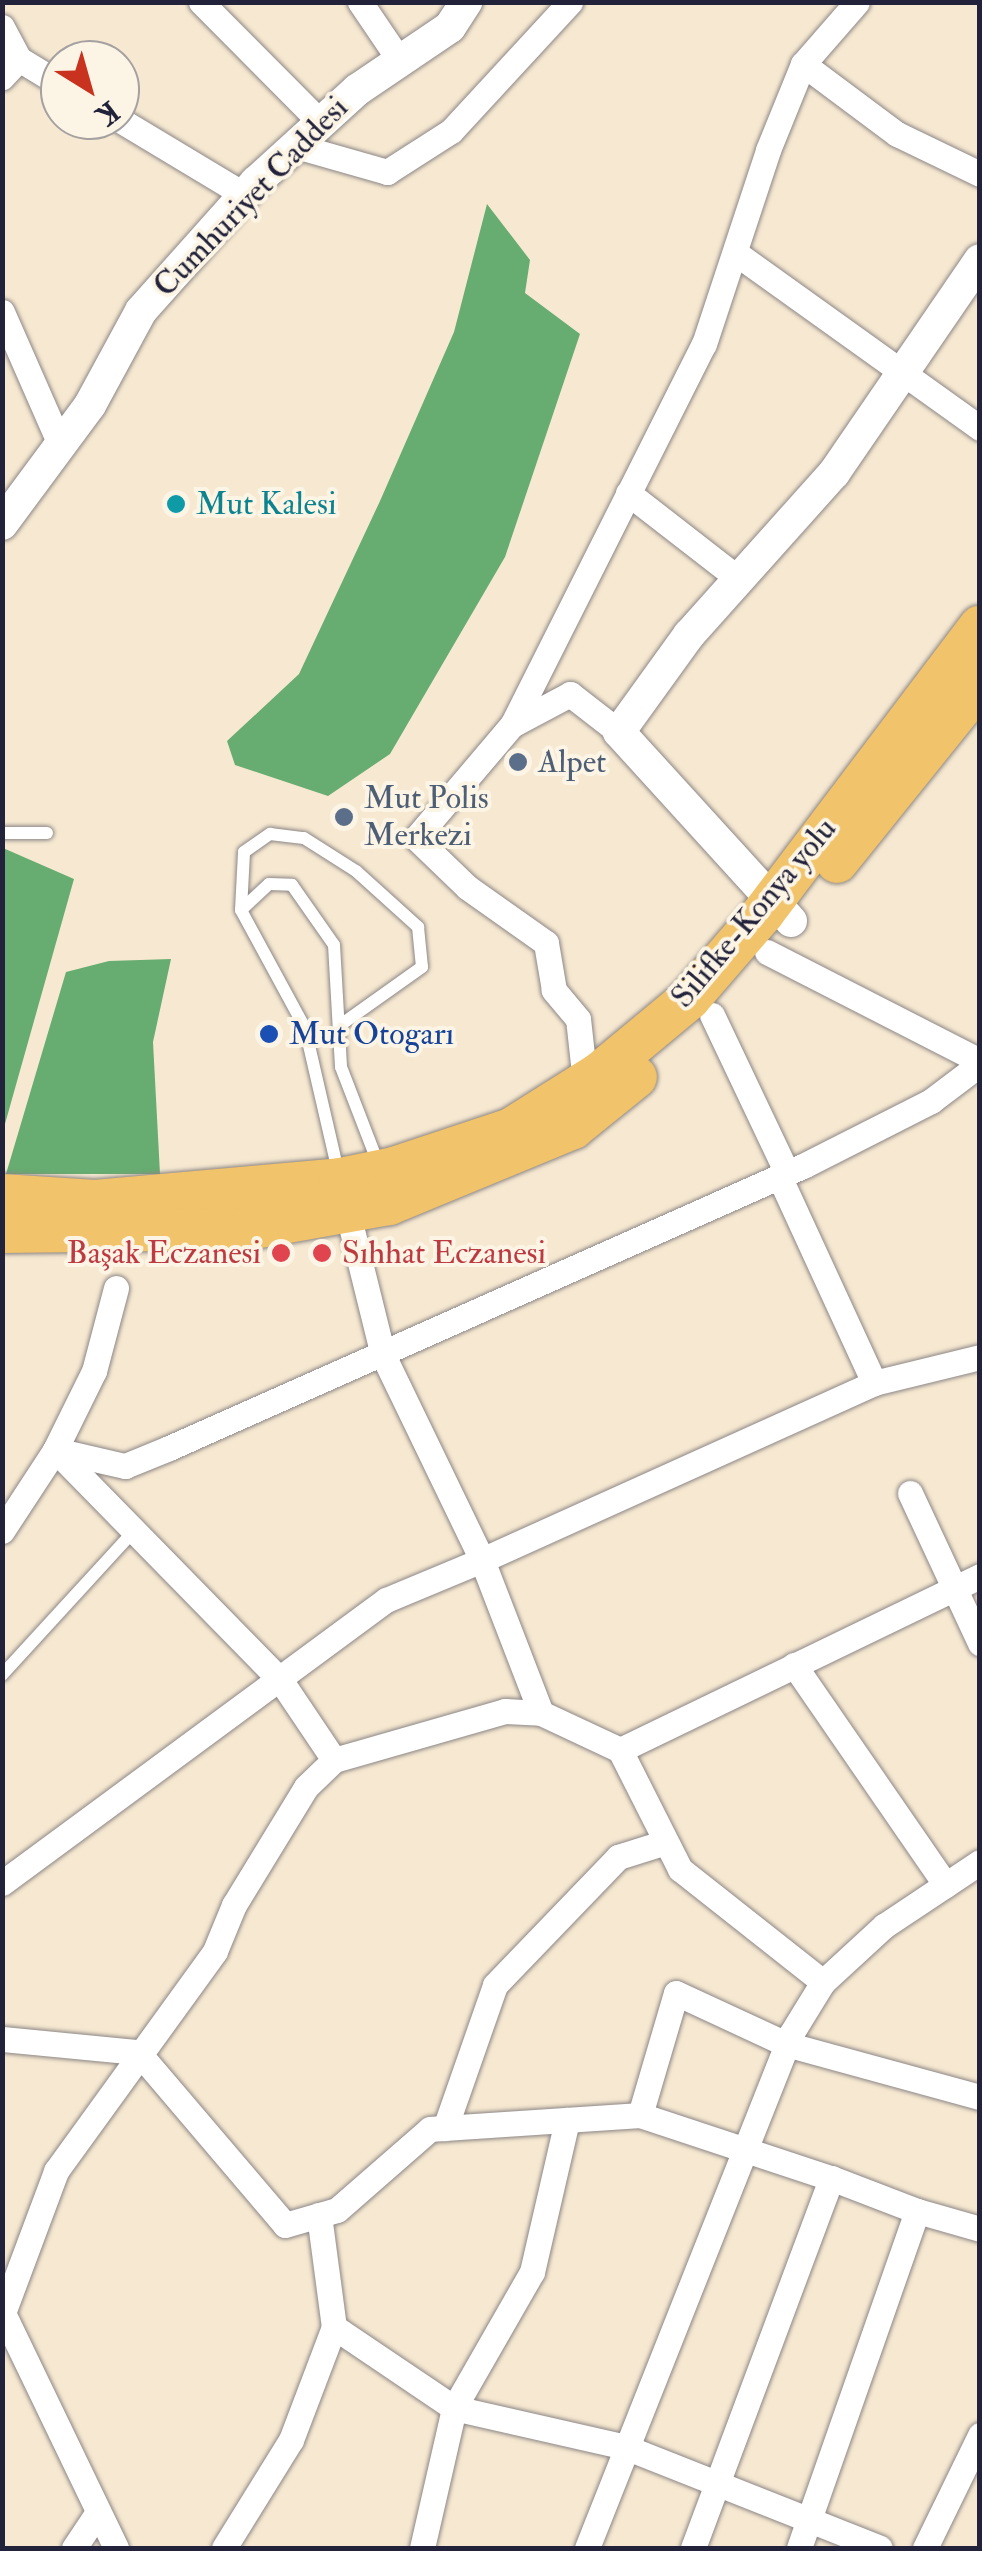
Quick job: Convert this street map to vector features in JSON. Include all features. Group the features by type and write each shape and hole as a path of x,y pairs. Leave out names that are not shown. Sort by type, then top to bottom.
{"highway":[{"name":"Silifke-Konya yolu","path":"2,1232 249,1230 573,1128 712,1015 980,626"},
{"name":"Silifke-Konya yolu","path":"2,1196 96,1201 364,1192 511,1129 585,1082 777,924 980,684"}],"street":[{"path":"201,2 320,123"},
{"path":"360,2 400,61"},
{"name":"Cumhuriyet Caddesi","path":"3,523 90,405 140,311 244,196 320,123 450,28 466,2"},
{"path":"296,146 387,172 452,130 570,2"},
{"path":"585,1082 578,1019 554,990 546,942 466,887 416,838 512,725 704,344 737,254 768,150 803,64 856,2"},
{"path":"2,27 11,68 40,77"},
{"path":"803,64 897,134 980,174"},
{"path":"140,132 244,196"},
{"path":"737,254 904,369 980,428"},
{"path":"619,732 740,579 834,474 980,260"},
{"path":"2,312 60,444"},
{"path":"628,494 740,579"},
{"path":"55,1450 125,1466 783,1175 932,1101 978,1066 777,924 619,732 570,694 512,725"},
{"path":"712,1015 874,1383"},
{"path":"364,1192 382,1355 482,1560 541,1713"},
{"path":"2,1531 55,1450 94,1370 116,1288"},
{"path":"2,1883 386,1600 874,1383 980,1357"},
{"path":"55,1450 281,1681 334,1760"},
{"path":"910,1493 950,1589 980,1643"},
{"path":"620,1750 980,1576"},
{"path":"794,1665 946,1885"},
{"path":"116,2548 3,2312 56,2171 138,2052 215,1951 234,1905 306,1786 334,1760 505,1712 541,1713 620,1750 680,1868 823,1982"},
{"path":"445,2128 496,1986 618,1857 666,1842"},
{"path":"587,2548 740,2151 786,2044 823,1982 884,1926 980,1862"},
{"path":"640,2115 676,1994 786,2044 980,2097"},
{"path":"2,2039 138,2052 285,2225 338,2210 430,2129 640,2115 917,2211 980,2228"},
{"path":"422,2548 454,2408 532,2272 567,2120"},
{"path":"692,2548 830,2178"},
{"path":"799,2548 917,2211"},
{"path":"224,2548 291,2440 334,2327 319,2215"},
{"path":"334,2327 454,2408 625,2448 880,2548"},
{"path":"925,2548 980,2435"},
{"path":"74,2548 98,2512"}],"lane":[{"path":"2,833 47,833"},
{"path":"339,1026 422,967 418,927 317,846 270,834 244,852 241,910 305,1028 364,1192"},
{"path":"241,910 269,884 292,885 334,946 341,1066 364,1192"},
{"path":"2,1675 134,1531"}],"green space":[{"path":"487,204 530,260 525,293 580,334 505,557 390,754 328,796 235,765 227,741 299,674 380,501 454,332"},
{"path":"3,848 74,879 3,1131"},
{"path":"171,959 153,1042 160,1174 6,1174 66,972 109,961"}],"place":[{"name":"Mut Kalesi","path":"176,504"},
{"name":"Alpet","path":"518,762"},
{"name":"Mut Polis Merkezi","path":"344,817"},
{"name":"Mut Otogarı","path":"269,1034"},
{"name":"Başak Eczanesi","path":"281,1253"},
{"name":"Sıhhat Eczanesi","path":"322,1253"}]}
